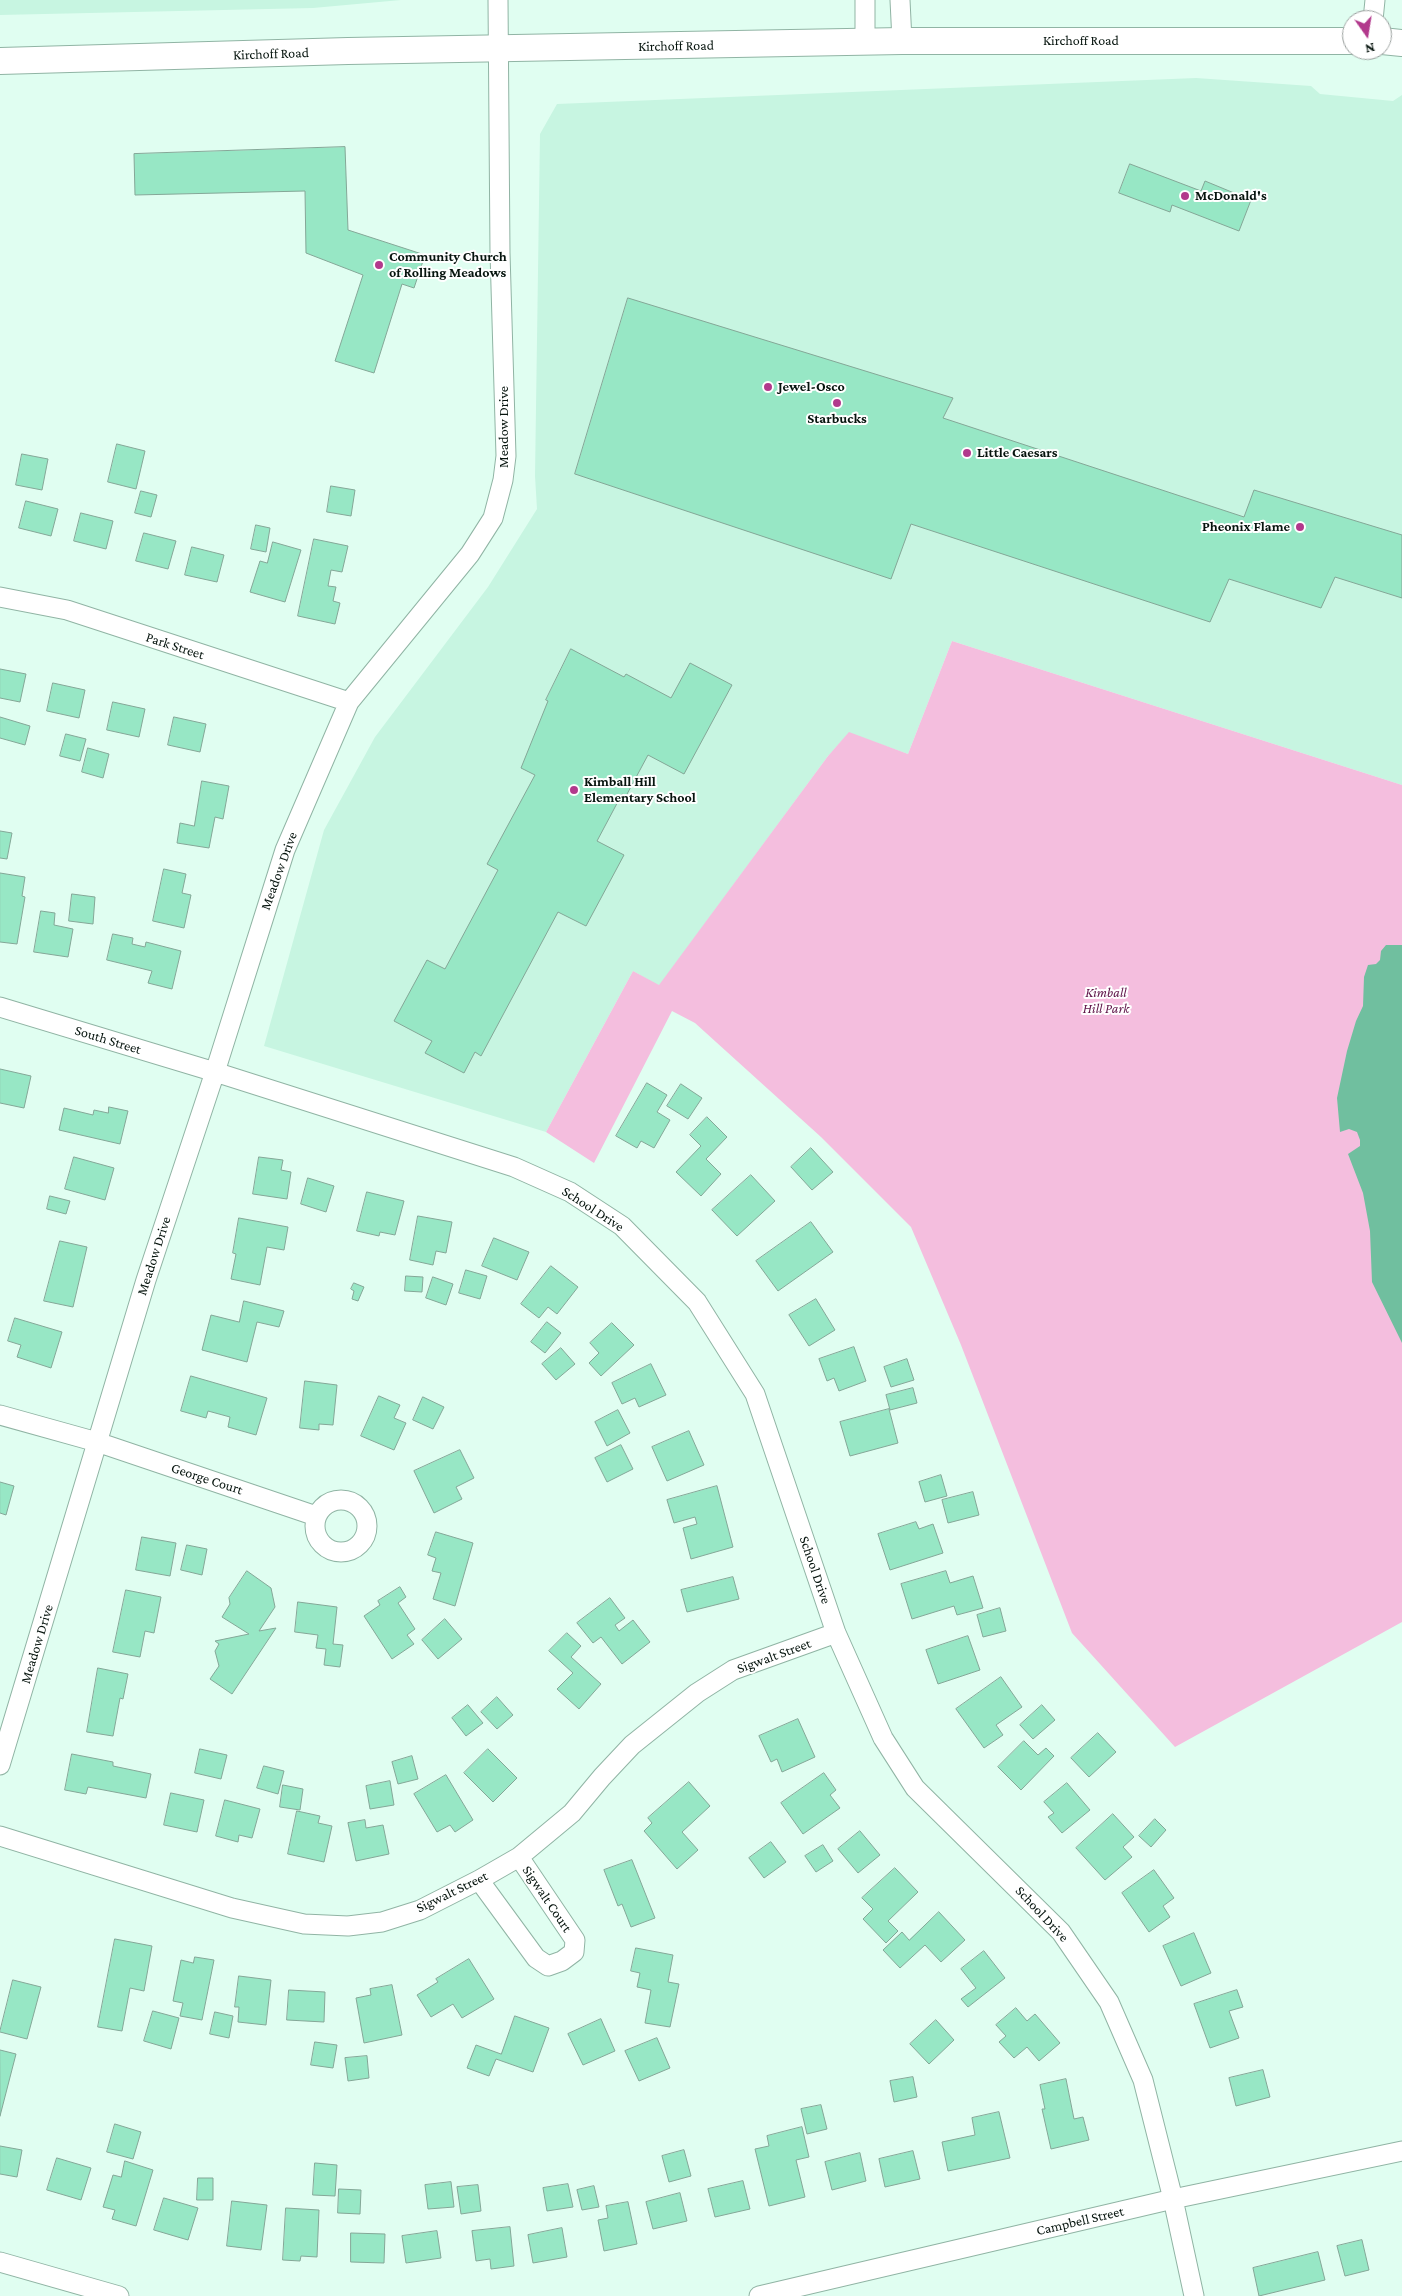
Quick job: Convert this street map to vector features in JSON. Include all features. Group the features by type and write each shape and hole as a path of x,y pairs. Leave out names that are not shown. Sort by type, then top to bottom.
{"main road":[{"name":"Kirchoff Road","path":"0,61 902,41 1342,41"}],"street":[{"name":"Meadow Drive","path":"0,1765 146,1280 215,1072 285,850 348,702 470,554 492,518 503,480 506,456 500,252 500,50 498,0"},
{"path":"865,0 865,42"},
{"path":"900,0 902,41"},
{"name":"Park Street","path":"0,597 67,610 348,702"},
{"name":"South Street","path":"0,1008 215,1072"},
{"name":"School Drive","path":"215,1072 514,1167 570,1192 622,1226 697,1302 755,1394 836,1632 883,1738 915,1788 1061,1932 1109,2002 1142,2080 1173,2199 1194,2296"},
{"name":"George Court","path":"0,1415 97,1442 316,1516"},
{"name":"Sigwalt Street","path":"0,1836 232,1908 304,1924 348,1926 382,1922 420,1910 519,1857 572,1813 632,1745 697,1693 733,1670 836,1632"},
{"name":"Sigwalt Court","path":"479,1880 536,1958 548,1966 562,1961 574,1952 575,1940 519,1857"},
{"name":"Campbell Street","path":"759,2296 1173,2199 1402,2151"},
{"path":"0,2262 119,2296"}],"shaded area":[{"path":"0,0 401,0 313,8 0,15"},
{"path":"1196,78 1311,86 1320,94 1393,101 1402,95 1402,785 952,641 908,754 849,733 828,756 659,986 633,971 546,1132 264,1046 324,830 375,737 488,587 537,509 535,476 540,134 557,104"},
{"path":"1386,945 1402,945 1402,1343 1372,1282 1370,1231 1363,1193 1348,1154 1360,1146 1360,1140 1357,1132 1349,1129 1340,1132 1337,1098 1347,1051 1356,1021 1363,1006 1364,977 1368,965 1376,964 1380,960 1381,951"}],"green space":[{"name":"Kimball Hill Park","path":"952,641 1402,785 1402,1622 1175,1747 1072,1633 961,1345 911,1227 821,1137 695,1023 672,1011 594,1163 546,1132 633,971 659,985 828,756 849,732 908,754"}],"building":[{"name":"Community Church of Rolling Meadows","path":"345,147 348,230 425,255 414,288 402,284 374,373 335,361 363,275 306,253 305,191 135,195 134,154"},
{"name":"McDonald's","path":"1130,164 1201,191 1205,181 1251,200 1239,231 1172,205 1170,212 1119,193"},
{"path":"628,298 953,398 943,418 1244,517 1254,490 1402,535 1402,598 1335,577 1321,608 1229,579 1210,622 911,524 891,579 575,474"},
{"path":"117,444 145,451 136,489 108,482"},
{"path":"22,454 48,459 42,490 16,485"},
{"path":"331,486 355,490 351,516 327,512"},
{"path":"141,491 157,495 151,517 135,513"},
{"path":"26,501 58,509 51,536 19,528"},
{"path":"81,513 113,521 106,549 74,541"},
{"path":"256,525 270,528 266,552 251,549"},
{"path":"144,533 176,541 168,569 136,561"},
{"path":"314,539 348,546 342,572 331,570 328,586 336,587 333,601 340,603 335,624 298,616"},
{"path":"273,542 301,550 285,602 250,592 260,561 267,563"},
{"path":"192,547 224,555 217,582 185,575"},
{"path":"571,649 624,677 626,674 671,698 690,663 732,685 684,774 648,755 626,796 622,794 597,841 624,855 586,926 558,912 481,1056 475,1052 464,1073 425,1053 432,1041 394,1021 427,960 445,969 498,870 487,864 535,775 521,768 548,701 546,700"},
{"path":"0,669 26,674 20,702 0,698"},
{"path":"53,683 85,690 79,718 47,711"},
{"path":"113,702 145,709 139,737 107,730"},
{"path":"0,717 30,726 25,745 0,738"},
{"path":"174,717 206,724 200,752 168,745"},
{"path":"66,734 86,739 80,761 60,756"},
{"path":"88,748 109,754 103,778 82,772"},
{"path":"202,781 229,786 223,819 215,817 209,848 177,843 180,823 194,826"},
{"path":"0,831 12,833 7,859 0,858"},
{"path":"164,869 186,874 182,893 191,895 184,928 153,921"},
{"path":"0,873 25,877 22,896 25,897 17,944 0,942"},
{"path":"72,894 95,897 93,924 69,921"},
{"path":"41,911 55,913 54,925 73,929 68,957 34,952"},
{"path":"113,934 133,938 132,944 145,947 146,942 181,951 172,989 148,983 152,971 107,960"},
{"path":"0,1069 31,1076 24,1108 0,1103"},
{"path":"647,1083 667,1095 657,1112 670,1120 654,1148 641,1141 637,1148 616,1136"},
{"path":"681,1084 702,1098 688,1119 667,1106"},
{"path":"109,1107 128,1111 120,1144 59,1130 64,1108 93,1115 94,1110 108,1113"},
{"path":"707,1117 727,1137 706,1159 721,1174 701,1196 676,1172 701,1146 690,1135"},
{"path":"811,1148 833,1172 812,1190 791,1167"},
{"path":"74,1157 114,1168 105,1200 65,1189"},
{"path":"259,1157 283,1160 281,1170 291,1172 287,1199 253,1194"},
{"path":"751,1175 775,1201 737,1236 712,1210"},
{"path":"308,1178 334,1186 326,1212 301,1204"},
{"path":"367,1192 404,1201 395,1235 380,1232 379,1236 357,1231"},
{"path":"50,1196 70,1201 66,1214 47,1209"},
{"path":"418,1216 452,1222 446,1253 436,1251 433,1265 410,1260"},
{"path":"239,1218 288,1227 284,1250 267,1247 260,1285 231,1279 236,1254 233,1253"},
{"path":"811,1222 833,1252 778,1291 756,1261"},
{"path":"494,1238 529,1252 517,1280 482,1266"},
{"path":"60,1241 87,1247 73,1307 44,1301"},
{"path":"551,1266 578,1287 557,1314 548,1307 539,1318 521,1304"},
{"path":"466,1270 487,1276 480,1299 459,1293"},
{"path":"406,1276 423,1277 422,1292 405,1291"},
{"path":"433,1277 453,1284 446,1305 426,1298"},
{"path":"354,1283 364,1287 358,1301 352,1299 354,1291 351,1289"},
{"path":"816,1299 835,1330 809,1346 789,1315"},
{"path":"244,1301 284,1311 279,1327 257,1322 247,1362 202,1350 211,1315 239,1322"},
{"path":"15,1318 62,1332 51,1368 17,1357 21,1345 8,1341"},
{"path":"547,1322 561,1333 545,1353 531,1342"},
{"path":"612,1323 634,1345 601,1376 589,1363 599,1353 590,1343"},
{"path":"854,1347 866,1381 839,1391 834,1378 827,1381 819,1359"},
{"path":"561,1348 575,1364 556,1380 542,1364"},
{"path":"907,1359 914,1380 891,1387 884,1367"},
{"path":"651,1364 666,1395 639,1407 635,1398 622,1404 612,1383"},
{"path":"191,1376 267,1398 256,1435 228,1427 230,1417 208,1411 206,1418 181,1411"},
{"path":"305,1381 337,1385 333,1425 319,1424 319,1430 300,1428"},
{"path":"913,1388 917,1403 890,1410 886,1395"},
{"path":"379,1396 400,1405 394,1418 406,1423 394,1450 361,1436"},
{"path":"423,1397 444,1407 433,1429 413,1420"},
{"path":"889,1409 898,1443 850,1456 840,1422"},
{"path":"618,1410 630,1433 607,1446 595,1422"},
{"path":"689,1431 704,1465 667,1481 652,1447"},
{"path":"621,1445 633,1469 607,1482 595,1458"},
{"path":"460,1450 474,1478 456,1487 462,1499 434,1513 414,1471"},
{"path":"941,1475 947,1496 925,1502 919,1482"},
{"path":"0,1482 14,1486 6,1515 0,1513"},
{"path":"717,1486 733,1547 691,1559 683,1528 697,1524 695,1517 674,1523 667,1500"},
{"path":"973,1492 979,1515 948,1523 942,1500"},
{"path":"916,1522 919,1529 933,1524 943,1553 890,1570 878,1534"},
{"path":"436,1532 473,1543 455,1606 433,1599 441,1573 432,1571 436,1558 428,1555"},
{"path":"142,1537 176,1543 170,1576 136,1570"},
{"path":"187,1545 207,1549 202,1575 181,1570"},
{"path":"247,1571 271,1588 275,1607 259,1631 276,1628 232,1694 210,1679 219,1666 215,1651 219,1644 215,1641 249,1634 222,1617 230,1604 229,1598"},
{"path":"946,1571 950,1583 973,1576 983,1608 957,1615 954,1606 912,1619 901,1584"},
{"path":"733,1577 739,1599 687,1612 681,1590"},
{"path":"400,1587 406,1597 398,1603 415,1629 407,1635 414,1644 392,1659 364,1616 380,1605 378,1601"},
{"path":"126,1590 161,1597 154,1633 145,1631 140,1657 113,1652"},
{"path":"610,1598 625,1618 615,1625 619,1631 633,1620 650,1642 622,1664 601,1637 593,1643 577,1623"},
{"path":"298,1602 337,1607 333,1644 343,1645 340,1667 324,1665 326,1649 316,1648 318,1635 295,1632"},
{"path":"1000,1608 1006,1631 983,1637 977,1615"},
{"path":"445,1619 462,1639 438,1659 422,1640"},
{"path":"567,1633 581,1646 571,1657 601,1684 579,1709 557,1689 573,1673 549,1651"},
{"path":"968,1636 980,1670 938,1684 926,1650"},
{"path":"98,1668 128,1674 123,1699 120,1698 113,1736 87,1732"},
{"path":"1001,1677 1022,1707 996,1725 1003,1735 984,1748 956,1709"},
{"path":"497,1697 513,1715 497,1729 481,1712"},
{"path":"468,1705 483,1723 466,1736 452,1718"},
{"path":"1042,1705 1055,1720 1033,1739 1020,1725"},
{"path":"798,1719 815,1757 782,1772 777,1759 771,1762 759,1736"},
{"path":"1098,1733 1116,1752 1089,1777 1071,1758"},
{"path":"1024,1741 1038,1755 1046,1748 1054,1756 1021,1790 998,1767"},
{"path":"200,1749 227,1755 221,1779 195,1773"},
{"path":"488,1749 517,1778 493,1802 464,1773"},
{"path":"72,1754 113,1762 113,1766 151,1774 146,1798 88,1787 86,1794 65,1790"},
{"path":"412,1756 418,1779 398,1784 392,1762"},
{"path":"264,1766 284,1771 278,1794 257,1788"},
{"path":"824,1773 836,1790 830,1795 840,1808 803,1834 781,1803"},
{"path":"446,1775 473,1820 455,1832 450,1825 437,1832 414,1794"},
{"path":"390,1781 394,1805 370,1809 366,1786"},
{"path":"689,1782 710,1806 682,1832 698,1850 677,1869 644,1831 652,1823 648,1818"},
{"path":"1067,1783 1090,1810 1062,1833 1048,1817 1054,1813 1044,1802"},
{"path":"283,1785 303,1789 300,1810 280,1807"},
{"path":"171,1793 204,1800 197,1832 164,1825"},
{"path":"225,1800 260,1809 252,1838 239,1835 238,1842 216,1836"},
{"path":"297,1811 320,1816 318,1823 332,1826 324,1862 288,1854"},
{"path":"1113,1814 1134,1837 1123,1847 1132,1857 1105,1880 1076,1848"},
{"path":"1155,1819 1166,1830 1151,1847 1139,1836"},
{"path":"365,1820 366,1828 383,1825 389,1854 356,1861 348,1823"},
{"path":"860,1831 880,1855 858,1873 838,1849"},
{"path":"771,1842 786,1862 764,1878 749,1858"},
{"path":"823,1845 833,1861 816,1872 805,1856"},
{"path":"632,1860 655,1918 631,1927 622,1904 618,1906 604,1870"},
{"path":"895,1868 918,1892 888,1921 898,1931 886,1943 863,1919 873,1909 862,1898"},
{"path":"1154,1870 1174,1898 1163,1906 1170,1917 1149,1932 1122,1893"},
{"path":"939,1912 965,1940 941,1962 925,1945 900,1968 883,1950 902,1932 909,1940"},
{"path":"1194,1933 1211,1973 1181,1986 1163,1946"},
{"path":"115,1939 152,1946 144,1991 130,1988 122,2031 98,2027"},
{"path":"636,1948 673,1955 668,1982 679,1984 670,2027 645,2023 651,1990 637,1987 640,1973 631,1971"},
{"path":"984,1951 1005,1978 968,2007 961,1999 976,1988 961,1969"},
{"path":"195,1957 214,1960 202,2020 180,2016 183,2003 173,2001 181,1960 193,1963"},
{"path":"469,1959 494,1999 462,2018 453,2004 431,2017 417,1995 438,1982 436,1979"},
{"path":"239,1976 271,1980 266,2025 238,2022 239,2007 235,2007"},
{"path":"13,1980 41,1987 27,2039 0,2032"},
{"path":"392,1985 402,2035 364,2043 356,1998 371,1995 370,1989"},
{"path":"289,1990 325,1992 324,2022 287,2020"},
{"path":"1237,1990 1243,2007 1229,2011 1239,2038 1210,2048 1194,2004"},
{"path":"1016,2008 1027,2021 1035,2014 1060,2043 1039,2061 1027,2047 1014,2058 999,2042 1006,2036 996,2025"},
{"path":"153,2011 179,2018 171,2049 144,2041"},
{"path":"215,2012 233,2016 229,2038 210,2034"},
{"path":"515,2016 549,2028 533,2072 496,2059 489,2076 467,2068 476,2045 501,2054"},
{"path":"601,2019 615,2051 583,2065 568,2034"},
{"path":"936,2020 954,2040 929,2064 910,2044"},
{"path":"657,2038 670,2068 639,2081 625,2051"},
{"path":"315,2042 337,2045 333,2068 311,2065"},
{"path":"0,2050 16,2054 0,2116"},
{"path":"367,2056 369,2078 348,2081 345,2058"},
{"path":"1263,2070 1270,2097 1236,2106 1229,2078"},
{"path":"913,2077 917,2097 894,2102 890,2081"},
{"path":"1066,2079 1074,2119 1083,2117 1089,2140 1051,2149 1042,2109 1045,2109 1040,2085"},
{"path":"821,2105 827,2129 807,2134 801,2109"},
{"path":"999,2112 1010,2158 948,2171 942,2142 975,2135 972,2118"},
{"path":"115,2124 141,2132 133,2159 107,2152"},
{"path":"802,2127 809,2157 796,2160 805,2197 769,2206 755,2149 769,2146 767,2136"},
{"path":"0,2146 22,2150 17,2177 0,2174"},
{"path":"684,2150 691,2176 669,2182 662,2156"},
{"path":"913,2151 920,2179 885,2187 879,2159"},
{"path":"860,2153 866,2181 832,2190 825,2162"},
{"path":"57,2158 91,2168 81,2200 47,2190"},
{"path":"125,2161 153,2170 136,2226 112,2219 115,2210 103,2207 113,2175 121,2177"},
{"path":"315,2163 337,2165 335,2196 313,2195"},
{"path":"198,2178 213,2178 213,2200 197,2200"},
{"path":"743,2181 750,2209 715,2217 708,2189"},
{"path":"451,2182 454,2207 428,2209 425,2185"},
{"path":"568,2184 573,2207 547,2211 543,2188"},
{"path":"478,2185 481,2211 461,2214 457,2187"},
{"path":"594,2186 599,2207 582,2210 577,2190"},
{"path":"339,2189 361,2190 360,2214 338,2213"},
{"path":"680,2193 687,2221 653,2229 646,2202"},
{"path":"164,2198 198,2208 188,2240 154,2230"},
{"path":"232,2201 267,2205 261,2250 227,2246"},
{"path":"628,2202 637,2244 604,2251 598,2220 608,2218 606,2206"},
{"path":"286,2208 319,2210 317,2257 301,2256 300,2261 283,2260"},
{"path":"510,2227 514,2266 491,2269 490,2259 476,2261 472,2231"},
{"path":"562,2228 567,2257 533,2263 528,2235"},
{"path":"437,2231 441,2258 406,2263 402,2236"},
{"path":"351,2233 385,2234 384,2263 351,2262"},
{"path":"1362,2240 1369,2270 1345,2276 1337,2246"},
{"path":"1318,2252 1325,2280 1259,2296 1253,2268"}],"place":[{"name":"McDonald's","path":"1185,196"},
{"name":"Community Church of Rolling Meadows","path":"379,265"},
{"name":"Jewel-Osco","path":"768,387"},
{"name":"Starbucks","path":"837,403"},
{"name":"Little Caesars","path":"967,453"},
{"name":"Pheonix Flame","path":"1300,527"},
{"name":"Kimball Hill Elementary School","path":"574,790"}]}
